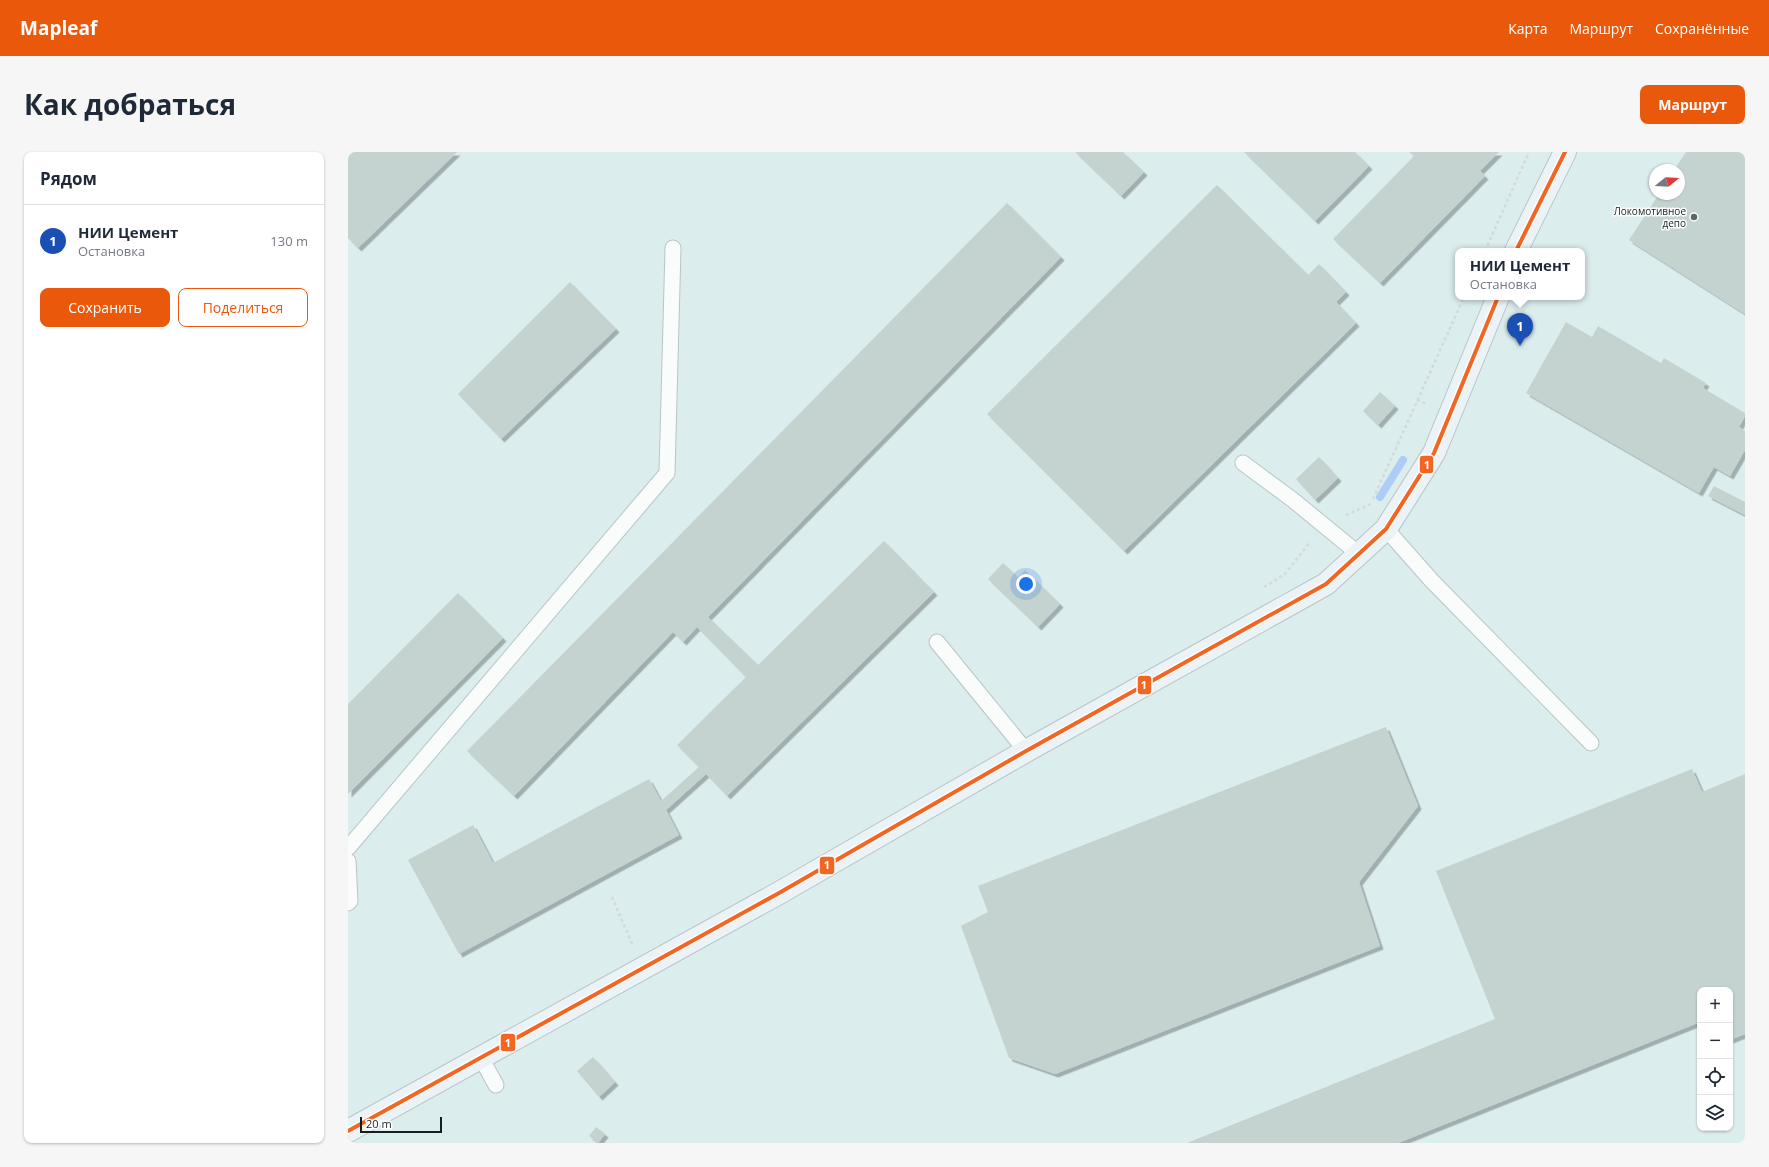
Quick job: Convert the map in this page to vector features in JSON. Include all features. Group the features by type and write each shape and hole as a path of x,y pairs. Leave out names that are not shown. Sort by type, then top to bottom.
{"street":[{"path":"1517,248 1565,152"},
{"path":"348,1131 633,972 779,893 1026,751 1326,584 1360,555 1386,529 1434,453 1497,300"}],"lane":[{"path":"348,848 667,473 673,248"},
{"path":"1243,463 1323,524 1360,555"},
{"path":"1386,529 1432,581 1591,743"},
{"path":"937,642 1026,751"},
{"path":"348,861 350,901 348,902"},
{"path":"481,1058 496,1085"}],"path":[{"path":"1486,248 1529,152"},
{"path":"1323,524 1370,505 1463,300"},
{"path":"1417,400 1426,404"},
{"path":"612,898 633,947"}],"building":[{"path":"348,152 457,152 358,248 348,238"},
{"path":"1075,152 1123,152 1144,172 1121,196"},
{"path":"1244,152 1355,152 1369,166 1315,221"},
{"path":"1409,152 1499,152 1480,171 1485,176 1380,283 1333,239 1414,156"},
{"name":"Локомотивное депо","path":"1686,152 1745,152 1745,314 1629,240 1655,200 1685,200 1685,164 1678,164"},
{"path":"1217,185 1308,275 1319,264 1346,292 1336,302 1356,323 1124,551 987,414"},
{"path":"1007,203 1061,257 708,617 758,665 884,541 934,592 727,796 706,774 666,810 679,835 459,954 408,860 473,825 493,863 649,779 661,801 699,767 677,745 746,677 697,627 683,642 673,632 514,796 467,751"},
{"path":"570,282 616,329 501,439 458,394"},
{"path":"1566,322 1592,337 1598,326 1661,363 1664,358 1706,383 1703,388 1745,413 1739,427 1745,431 1745,450 1730,476 1714,467 1699,493 1526,393"},
{"path":"1380,392 1395,406 1378,425 1363,411"},
{"path":"1319,457 1338,478 1315,500 1296,479"},
{"path":"1714,486 1745,502 1745,515 1708,496"},
{"path":"1003,563 1018,577 1025,570 1060,604 1038,627 988,579"},
{"path":"458,593 503,638 348,794 348,704"},
{"path":"1386,727 1418,806 1359,882 1380,946 1055,1074 1009,1058 961,926 988,912 978,886"},
{"path":"1692,769 1702,792 1745,774 1745,1034 1733,1039 1733,987 1697,987 1697,1023 1398,1143 1187,1143 1495,1019 1436,871"},
{"path":"593,1057 615,1082 599,1097 577,1071"},
{"path":"596,1127 605,1134 598,1143 589,1136"}],"waterway":[{"path":"1380,497 1403,460"}],"transit line":[{"name":"1","path":"1517,248 1565,152"},
{"name":"1","path":"348,1131 779,893 1026,751 1326,584 1386,529 1434,453 1497,300"}],"place":[{"name":"Локомотивное депо","path":"1694,217"},
{"name":"НИИ Цемент","path":"1520,346"}]}
